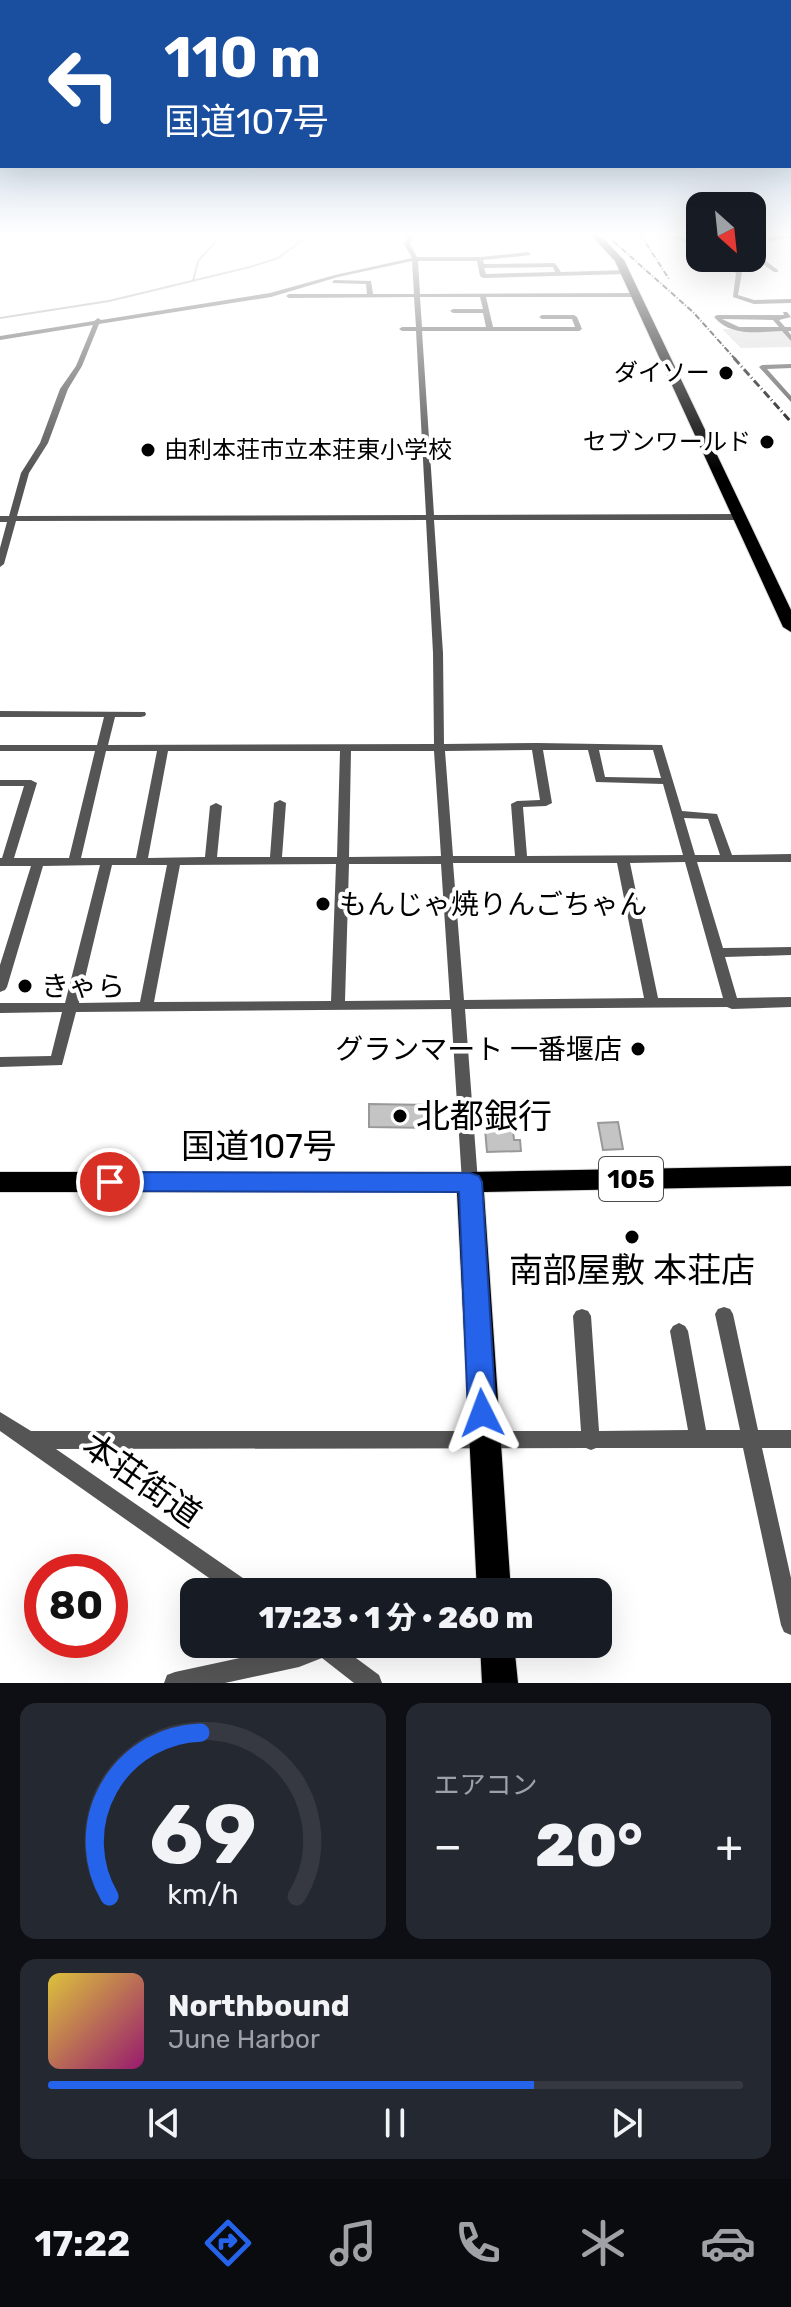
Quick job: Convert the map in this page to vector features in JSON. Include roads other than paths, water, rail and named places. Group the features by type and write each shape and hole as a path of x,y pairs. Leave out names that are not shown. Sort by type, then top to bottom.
{"highway":[{"path":"643,313 791,627"},
{"name":"105","path":"470,1182 791,1176"},
{"name":"国道107号","path":"0,1182 470,1182"},
{"path":"470,1182 493,1578"},
{"path":"498,1658 500,1683"}],"street":[{"path":"0,338 150,313"},
{"path":"417,313 438,653 439,747 450,860 470,1182"},
{"path":"453,313 455,329"},
{"path":"486,313 490,329"},
{"path":"540,313 544,329"},
{"path":"785,313 788,317 714,315 723,326 729,328 788,329"},
{"path":"402,329 579,329 574,317 542,317"},
{"path":"775,318 788,329 791,339"},
{"path":"0,564 25,473 44,443 64,389 79,366 98,320"},
{"path":"791,366 762,367 791,400"},
{"path":"0,519 739,517"},
{"path":"0,714 141,714"},
{"path":"74,862 110,714"},
{"path":"521,860 517,804 546,803 537,746"},
{"path":"593,747 600,780 667,781"},
{"path":"0,748 658,747 732,1004"},
{"path":"141,861 163,748"},
{"path":"338,1006 346,748"},
{"path":"0,783 31,783 4,862 344,859 690,861 791,858"},
{"path":"276,860 280,803"},
{"path":"211,860 216,806"},
{"path":"677,814 713,816 727,859"},
{"path":"623,860 652,1004"},
{"path":"0,987 38,862"},
{"path":"0,1062 57,1061 107,862"},
{"path":"146,1008 174,862"},
{"path":"718,953 791,951"},
{"path":"0,1008 791,1002"},
{"path":"724,1314 791,1625"},
{"path":"582,1316 591,1441"},
{"path":"679,1331 699,1440"},
{"name":"本荘街道","path":"0,1420 226,1578"},
{"path":"29,1440 791,1439"},
{"path":"175,1683 247,1675 296,1658"},
{"path":"339,1658 371,1683"}],"waterway":[{"path":"0,318 35,313"}],"railway":[{"path":"693,313 736,360"},
{"path":"734,358 791,422"}],"place":[{"name":"ダイソー","path":"726,373"},
{"name":"セブンワールド","path":"767,442"},
{"name":"由利本荘市立本荘東小学校","path":"148,450"},
{"name":"もんじゃ焼りんごちゃん","path":"323,904"},
{"name":"きゃら","path":"25,986"},
{"name":"グランマート 一番堰店","path":"638,1049"},
{"name":"北都銀行","path":"400,1116"},
{"name":"南部屋敷 本荘店","path":"632,1237"}]}
